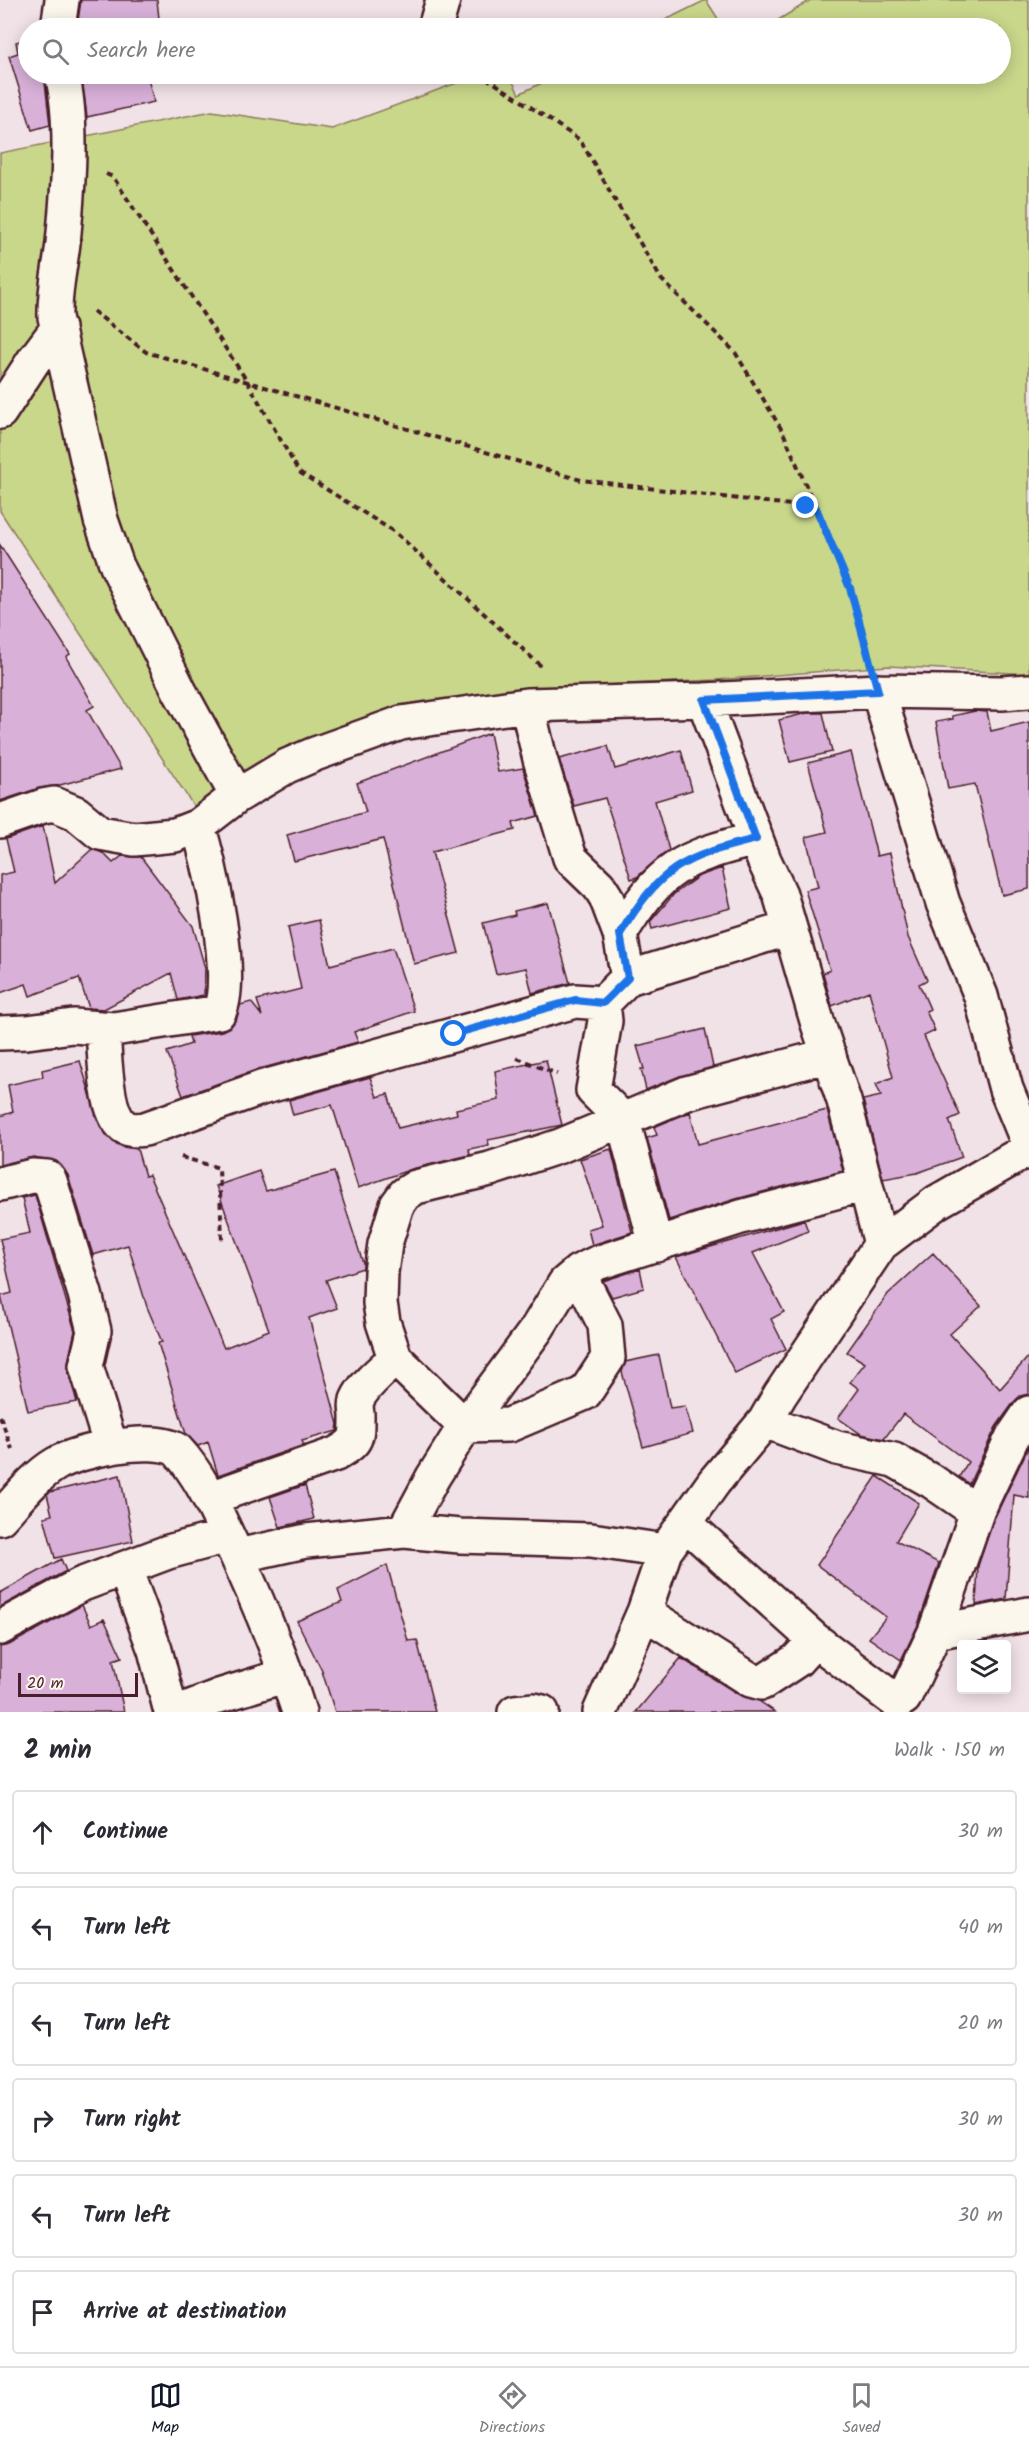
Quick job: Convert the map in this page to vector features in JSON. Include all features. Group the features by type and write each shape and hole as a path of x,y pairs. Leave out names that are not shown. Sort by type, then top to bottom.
{"street":[{"path":"59,18 62,0"},
{"path":"438,18 443,0"},
{"path":"64,84 69,107 68,154 63,244 55,308 101,520 117,566 180,692 237,796"},
{"path":"0,412 58,328"},
{"path":"600,1712 644,1612 665,1551 714,1482 765,1421 881,1244 937,1202 1029,1147 1006,1089 981,996 943,903 878,691"},
{"path":"0,821 54,804 71,810 100,833 134,839 163,838 198,826 237,796 287,766 401,723 527,705 704,700 878,691 1002,693 1029,691"},
{"path":"704,700 756,839 780,894 844,1101 881,1244"},
{"path":"527,705 540,759 570,858 599,886 606,897 620,934 628,978"},
{"path":"0,1033 73,1026 103,1029 215,1013 221,1009 224,970 217,909 211,870 198,826"},
{"path":"620,934 641,900 673,869 710,852 756,839"},
{"path":"656,1245 623,1120 593,1090 604,1021 603,1003 628,978 790,928"},
{"path":"103,1029 106,1075 117,1119 124,1127 132,1130 146,1129 261,1088 575,1000 603,1003"},
{"path":"578,1272 605,1325 608,1358 585,1393 509,1425 465,1426 395,1359 380,1303 381,1272 397,1205 405,1194 416,1187 490,1169 560,1146 687,1093 829,1055"},
{"path":"0,1184 39,1175 47,1177 50,1181 92,1321 94,1331 86,1366 111,1447"},
{"path":"404,1531 433,1477 465,1426 536,1330 564,1283 578,1272 597,1263 741,1217 865,1184"},
{"path":"210,1498 324,1459 348,1447 357,1435 357,1400 395,1359"},
{"path":"686,1524 815,1640 897,1702 904,1698 935,1632 977,1512 1012,1438 1029,1413"},
{"path":"765,1421 837,1448 894,1460 933,1482 977,1512"},
{"path":"0,1518 41,1475 57,1463 111,1447 136,1444 174,1447 182,1455 210,1498 287,1675 298,1712"},
{"path":"0,1628 80,1585 161,1555 232,1546 404,1531 460,1536 591,1540 665,1551"},
{"path":"125,1569 155,1650 171,1712"},
{"path":"644,1612 751,1680 762,1683 797,1660 815,1640"},
{"path":"935,1632 1029,1614"},
{"path":"178,1712 287,1675"},
{"path":"515,1712 534,1710 542,1712"}],"path":[{"path":"496,84 580,140 661,279 735,352 783,432 850,588 878,691"},
{"path":"68,154 113,177 246,381 299,472 396,533 581,703"},
{"path":"57,283 146,352 581,480 816,508"},
{"path":"511,1057 593,1090"},
{"path":"146,1129 172,1154 219,1168 222,1240"}],"green space":[{"path":"706,0 718,18 669,18"},
{"path":"811,0 1029,0 1029,674 888,666 716,680 520,689 294,758 204,822 0,511 0,153 212,111 332,129 454,84 514,84 519,94 540,84 1011,84 1011,18 781,18"}],"building":[{"path":"81,0 157,0 159,18 78,18"},
{"path":"18,53 18,84 45,84 50,125 32,130 9,56"},
{"path":"82,84 150,84 154,102 87,117"},
{"path":"0,545 70,654 66,657 94,706 87,710 121,769 40,788 0,801"},
{"path":"975,711 987,712 991,731 1029,722 1029,889 1002,895 975,784 948,789 936,722"},
{"path":"807,713 823,713 832,752 790,762 779,720"},
{"path":"490,733 498,772 523,768 538,816 513,823 515,830 432,852 459,953 414,964 383,839 294,861 287,835 366,812 357,783"},
{"path":"608,746 615,769 681,750 692,790 655,801 669,850 637,877 631,879 605,798 574,806 559,759"},
{"path":"851,752 877,856 890,853 908,937 927,980 919,984 930,1009 926,1011 935,1031 924,1036 960,1115 949,1120 962,1157 917,1173 883,1179 863,1100 881,1096 876,1084 893,1077 869,991 832,1006 823,973 830,970 805,890 818,887 806,837 827,832 808,763"},
{"path":"43,826 55,883 92,849 103,853 113,863 122,856 141,857 193,926 205,968 204,995 178,1000 171,973 104,1009 89,1008 79,978 30,996 26,984 0,993 0,875 14,872 6,839"},
{"path":"722,868 731,908 652,929 650,922 674,894 699,876"},
{"path":"548,903 570,983 532,993 526,968 496,974 483,923 515,915 514,911"},
{"path":"319,920 330,965 393,948 414,1011 354,1032 358,1042 256,1070 183,1096 167,1052 191,1044 189,1036 222,1031 231,1026 237,1018 240,1005 251,1002 262,1016 257,1000 301,989 288,927"},
{"path":"705,1029 713,1067 680,1076 646,1090 641,1069 644,1069 637,1046"},
{"path":"546,1060 562,1125 488,1140 489,1145 469,1149 470,1155 412,1169 358,1188 332,1105 293,1115 289,1100 370,1077 377,1097 388,1094 398,1128 457,1114 456,1109 499,1100 495,1071"},
{"path":"80,1061 100,1126 113,1142 123,1147 137,1149 145,1176 149,1175 224,1348 269,1330 216,1186 259,1171 266,1191 334,1172 363,1263 363,1268 326,1280 337,1308 309,1318 338,1424 337,1431 302,1441 304,1445 218,1475 208,1442 198,1446 186,1434 158,1343 162,1342 147,1307 128,1245 93,1255 68,1175 56,1161 33,1157 0,1165 0,1116 13,1112 8,1085 43,1077 42,1070"},
{"path":"827,1110 843,1171 736,1199 669,1220 647,1138 657,1135 654,1127 690,1112 698,1144"},
{"path":"611,1149 632,1232 592,1245 588,1229 602,1225 580,1159"},
{"path":"35,1195 75,1331 68,1371 77,1402 28,1411 1,1296 12,1293 0,1239 30,1233 22,1198"},
{"path":"804,1220 808,1231 753,1253 784,1312 771,1319 786,1349 735,1373 676,1257"},
{"path":"933,1253 981,1306 950,1334 1000,1389 1029,1356 1029,1394 1020,1396 1014,1402 996,1427 969,1484 959,1477 968,1462 903,1414 884,1439 861,1434 838,1418 859,1389 850,1382 865,1363 847,1352 888,1294"},
{"path":"640,1269 644,1288 612,1297 603,1281"},
{"path":"659,1355 670,1408 685,1406 693,1433 643,1447 622,1372 625,1362"},
{"path":"1029,1446 1029,1498 1014,1495 1006,1599 976,1605 978,1566 994,1519"},
{"path":"120,1475 133,1541 55,1558 44,1517 52,1515 47,1494"},
{"path":"877,1476 919,1503 896,1541 939,1563 918,1625 901,1660 869,1638 886,1617 817,1565"},
{"path":"305,1485 314,1519 280,1527 270,1497"},
{"path":"61,1559 66,1571 0,1607 0,1593"},
{"path":"387,1565 408,1641 417,1640 435,1712 335,1712 322,1671 297,1621 342,1602 338,1590"},
{"path":"82,1605 91,1625 104,1619 122,1657 113,1660 124,1712 0,1712 0,1647 9,1645"},
{"path":"681,1658 741,1696 759,1701 775,1712 636,1712"}],"route":[{"path":"454,1034 575,1000 603,1003 628,978 620,934 648,892 673,869 690,859 756,839 704,700 878,691 850,588 816,508 806,506"}]}
